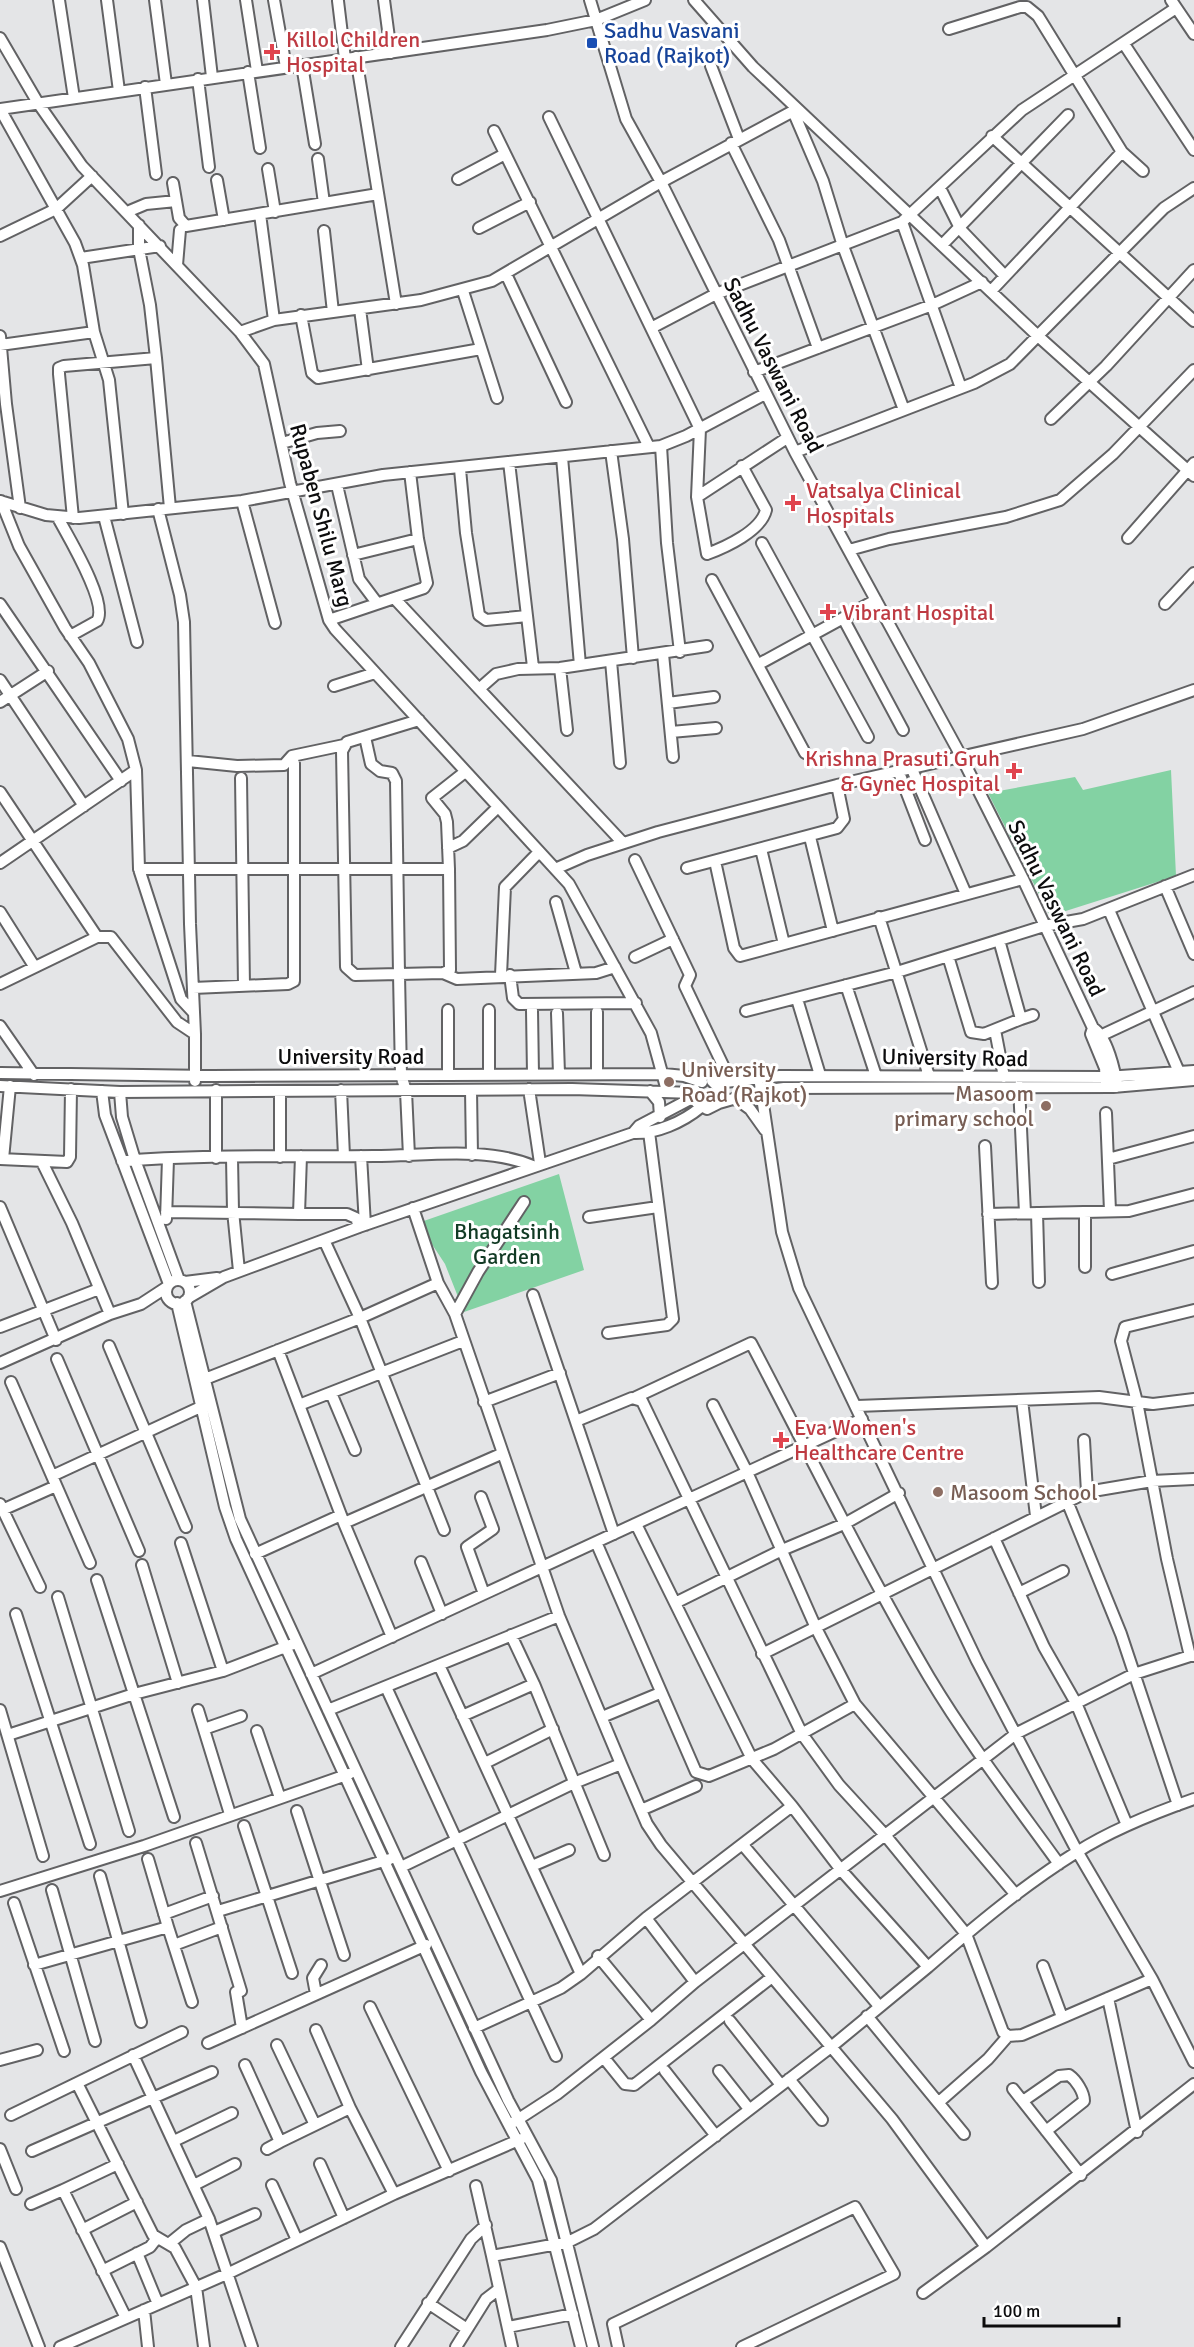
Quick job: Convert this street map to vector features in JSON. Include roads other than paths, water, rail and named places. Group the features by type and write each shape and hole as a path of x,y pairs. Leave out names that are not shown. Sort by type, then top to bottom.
{"street":[{"path":"59,0 74,98"},
{"path":"107,0 119,91"},
{"path":"155,0 166,84"},
{"path":"203,0 212,77"},
{"path":"246,0 260,148"},
{"path":"274,0 286,67"},
{"path":"384,0 391,53"},
{"name":"Sadhu Vaswani Road","path":"590,0 626,119 661,182 795,452 961,756 1023,879 1096,1032 1091,1034 1111,1082"},
{"path":"123,514 110,380 94,332 81,258 0,109 547,30 596,20 645,0"},
{"path":"694,0 753,67 907,219 942,245 1139,428 1192,470 1128,538"},
{"path":"338,2 378,194 396,304"},
{"path":"653,327 716,294 907,219 1022,110 1124,44 1174,4 1194,34"},
{"path":"949,29 1027,7 1038,16 1074,78 1122,152 1143,171"},
{"name":"Rupaben Shilu Marg","path":"0,38 38,103 92,176 240,332 264,364 293,493 329,620 569,884 651,1033 667,1091"},
{"path":"1124,44 1194,150"},
{"path":"302,64 315,144"},
{"path":"711,66 735,141 779,240 818,348"},
{"path":"198,79 209,167"},
{"path":"145,87 156,174"},
{"path":"240,332 274,320 301,315 396,304 463,291 506,274 661,182 795,110"},
{"path":"795,110 823,181 843,246 904,410"},
{"path":"942,245 1068,115"},
{"path":"549,117 600,217 700,429 697,497 707,554 751,530 764,517 765,510 742,466"},
{"path":"494,131 655,447 681,652"},
{"path":"992,136 1194,321"},
{"path":"992,290 1122,152"},
{"path":"458,179 505,154"},
{"path":"318,159 324,203"},
{"path":"268,170 275,212"},
{"path":"0,236 56,209 92,176"},
{"path":"218,180 224,220"},
{"path":"172,183 179,218 186,226 378,194"},
{"path":"940,188 959,228 1005,276"},
{"path":"795,452 961,388 1010,364 1164,208 1194,188"},
{"path":"127,212 146,204 176,201"},
{"path":"479,228 530,202"},
{"path":"260,214 274,320"},
{"path":"907,219 961,388"},
{"path":"139,225 139,249 150,304 156,358 164,508 184,622 195,1034 194,1090"},
{"path":"177,265 180,230"},
{"path":"324,231 333,312"},
{"path":"81,258 160,246"},
{"path":"1051,420 1194,270"},
{"path":"506,274 566,402"},
{"path":"754,372 933,305 982,282"},
{"path":"463,291 497,398"},
{"path":"360,309 368,370"},
{"path":"301,315 312,373 318,378 482,350"},
{"path":"0,345 94,332"},
{"path":"0,336 3,410 20,508"},
{"path":"73,518 59,368 156,358"},
{"path":"849,550 889,538 1006,517 1060,500 1076,489 1139,428 1194,370"},
{"path":"0,501 57,516 73,518 104,516 242,501 410,472 460,469 655,447 700,429 765,394"},
{"path":"282,443 317,433 340,431"},
{"path":"697,497 788,438"},
{"path":"611,451 623,539 633,658"},
{"path":"562,457 580,665"},
{"path":"509,462 533,668"},
{"path":"460,469 468,553 479,615 486,620 527,616"},
{"path":"329,620 395,599 424,588 427,583 418,539 410,472"},
{"path":"337,485 359,579 377,603"},
{"path":"0,501 20,546 105,693 128,739 136,770 139,869 181,999 194,1013"},
{"path":"242,501 275,623"},
{"path":"57,516 92,585 100,608 98,621 70,636"},
{"path":"104,516 137,642"},
{"path":"353,555 418,539"},
{"path":"762,543 868,737"},
{"path":"1165,604 1194,573"},
{"path":"712,580 805,753"},
{"path":"395,599 623,843"},
{"path":"759,664 876,600"},
{"path":"0,604 48,671 121,781"},
{"path":"843,618 903,730"},
{"path":"479,689 496,674 681,652 707,646"},
{"path":"663,654 673,757"},
{"path":"611,661 620,763"},
{"path":"560,668 567,730"},
{"path":"0,702 48,671"},
{"path":"334,686 375,673"},
{"path":"0,681 84,806"},
{"path":"555,868 623,843 837,785 1083,729 1194,690"},
{"path":"668,703 714,697"},
{"path":"188,761 237,766 284,765 292,756 344,745 419,720"},
{"path":"670,732 716,728"},
{"path":"365,737 371,764 375,768 396,776 401,1075 406,1091 409,1156"},
{"path":"344,745 346,967 355,975 443,973 450,970 449,869 445,814 432,798 465,772"},
{"path":"193,988 288,984 294,981 294,763"},
{"path":"911,767 966,894"},
{"path":"0,863 136,770"},
{"path":"898,770 925,840"},
{"path":"241,778 244,986"},
{"path":"687,868 837,828 843,822 837,785"},
{"path":"0,792 97,937"},
{"path":"448,848 463,841 498,807"},
{"path":"810,837 833,931"},
{"path":"761,849 784,944"},
{"path":"539,852 505,886 506,975 513,998 519,1004 636,1003"},
{"path":"635,860 690,975 685,986 730,1080"},
{"path":"715,861 736,954 744,956 1023,879"},
{"path":"139,869 449,869"},
{"path":"746,1011 897,972 1044,926 1083,919 1194,875"},
{"path":"1165,886 1194,954"},
{"path":"556,902 576,973"},
{"path":"1109,910 1179,1072"},
{"path":"0,912 34,966"},
{"path":"879,917 929,1076"},
{"path":"0,984 97,937 106,936 114,939 177,1022 195,1034"},
{"path":"635,957 673,939"},
{"path":"999,940 1021,1019"},
{"path":"948,956 971,1032 976,1035 995,1030 1033,1015"},
{"path":"443,973 457,979 506,975 596,973 615,967"},
{"path":"846,985 876,1076"},
{"path":"1096,1032 1153,1012 1194,992"},
{"path":"797,999 820,1075"},
{"path":"448,1010 448,1075"},
{"path":"489,1010 489,1074"},
{"path":"532,1010 532,1074"},
{"path":"597,1012 597,1074"},
{"path":"557,1013 559,1074"},
{"path":"0,1026 41,1087"},
{"path":"995,1030 1004,1077"},
{"name":"University Road","path":"716,1083 759,1077 820,1075 1004,1077 1111,1082 1194,1071"},
{"name":"University Road","path":"0,1073 195,1076 664,1074 684,1076 702,1082"},
{"path":"759,1077 789,1262 799,1288 977,1661 1017,1733 1077,1851 1152,1979 1194,2062"},
{"name":"University Road","path":"719,1103 761,1091 784,1088 1019,1086 1194,1080"},
{"path":"0,1363 110,1314 141,1304 180,1301 224,1277 362,1226 633,1133 649,1132 682,1120 701,1107 711,1108 719,1103 721,1090 716,1083 702,1082 694,1095 660,1117 639,1126 633,1133"},
{"path":"5,1086 1,1159 62,1164 70,1157 71,1089"},
{"name":"University Road","path":"5,1086 120,1092 529,1089 667,1091 694,1095"},
{"path":"1019,1086 1025,1213"},
{"path":"529,1089 537,1165"},
{"path":"216,1090 216,1158"},
{"path":"341,1090 344,1156"},
{"path":"471,1090 472,1155"},
{"path":"102,1091 105,1115 122,1161 175,1283 190,1291 180,1301"},
{"path":"280,1091 280,1157"},
{"path":"650,1091 659,1102 660,1117"},
{"path":"120,1092 123,1117 135,1160 162,1233 175,1283 167,1295 180,1301 205,1379 206,1405 231,1526 291,1644 311,1674 474,2028 551,2180 593,2347"},
{"path":"694,1095 701,1107"},
{"path":"735,1098 750,1109 767,1132"},
{"path":"1106,1113 1110,1211"},
{"path":"608,1333 671,1323 673,1308 649,1132"},
{"path":"1108,1159 1194,1136"},
{"path":"985,1146 992,1283"},
{"path":"122,1161 301,1156 472,1155 515,1158 537,1165"},
{"path":"299,1214 301,1156"},
{"path":"361,1156 362,1226"},
{"path":"232,1158 233,1211 239,1271"},
{"path":"162,1233 166,1212 168,1159"},
{"path":"42,1162 110,1314"},
{"path":"988,1214 1129,1210 1194,1194"},
{"path":"455,1314 478,1272 524,1202"},
{"path":"0,1207 56,1340"},
{"path":"589,1217 658,1207"},
{"path":"413,1208 438,1283 455,1314 501,1454 559,1616 641,1810 661,1845 747,1944 772,1977 892,2119 986,2247"},
{"path":"166,1212 347,1214 356,1218 362,1226"},
{"path":"1085,1267 1086,1212"},
{"path":"1037,1213 1039,1282"},
{"path":"324,1240 360,1318 444,1530"},
{"path":"1112,1274 1194,1251"},
{"path":"141,1304 175,1283 224,1277"},
{"path":"205,1379 360,1318 438,1283"},
{"path":"0,1327 99,1289"},
{"path":"533,1295 614,1534"},
{"path":"180,1301 232,1497 345,1776 383,1861 422,1948 508,2126 538,2180 581,2347"},
{"path":"508,2126 604,2058 695,1982 1017,1733 1134,1674 1192,1656 1167,1559 1137,1402 1121,1333 1125,1327 1194,1310"},
{"path":"299,1405 463,1341"},
{"path":"576,1421 636,1397 751,1343 844,1524 929,1677 983,1760 1059,1864"},
{"path":"110,1346 186,1527"},
{"path":"278,1350 343,1519 392,1637"},
{"path":"57,1359 139,1551"},
{"path":"484,1402 560,1373"},
{"path":"11,1382 90,1563"},
{"path":"332,1393 355,1450"},
{"path":"636,1397 645,1404 802,1734 839,1785 885,1835 966,1934 1000,2026 1008,2036"},
{"path":"857,1406 1099,1397 1153,1404 1194,1399"},
{"path":"1022,1400 1036,1516"},
{"path":"40,1587 1,1507 206,1405"},
{"path":"713,1405 747,1472 816,1628 855,1704 866,1713 932,1798 1016,1895"},
{"path":"311,1674 862,1419"},
{"path":"1084,1440 1088,1492"},
{"path":"255,1554 501,1454"},
{"path":"762,1654 1088,1492 1152,1481 1194,1479"},
{"path":"675,1603 782,1550 844,1524 899,1494"},
{"path":"481,1497 493,1529 467,1547 484,1594"},
{"path":"1067,1501 1101,1579 1178,1805"},
{"path":"636,1524 752,1759 792,1806 841,1870 928,1966"},
{"path":"994,1538 1044,1647 1076,1703 1127,1825"},
{"path":"596,1542 696,1772 709,1776 752,1759 855,1704"},
{"path":"181,1543 223,1671"},
{"path":"420,1562 442,1614"},
{"path":"142,1565 178,1683"},
{"path":"1019,1593 1063,1571"},
{"path":"97,1580 174,1817"},
{"path":"58,1597 129,1831"},
{"path":"16,1614 90,1844"},
{"path":"328,1710 559,1616"},
{"path":"511,1635 534,1684 604,1855"},
{"path":"8,1735 134,1694 223,1671 291,1644"},
{"path":"439,1665 581,1974"},
{"path":"462,1716 534,1684"},
{"path":"386,1687 556,2056"},
{"path":"602,1717 660,1693"},
{"path":"0,1710 43,1856"},
{"path":"198,1710 230,1814"},
{"path":"204,1729 241,1716"},
{"path":"484,1763 553,1729"},
{"path":"257,1731 280,1798"},
{"path":"218,1911 383,1861 398,1862 458,1840 574,1783 621,1764"},
{"path":"0,1891 144,1846 356,1771"},
{"path":"641,1810 696,1786"},
{"path":"492,2256 568,2242 594,2229 831,2047 966,1934 1077,1851 1127,1825 1194,1799"},
{"path":"474,2028 561,1988 581,1974 598,1956 646,1918 792,1806"},
{"path":"297,1811 344,1955"},
{"path":"244,1826 292,1972"},
{"path":"196,1843 222,1927 238,1992 242,2028"},
{"path":"743,1845 879,2006"},
{"path":"532,1866 569,1850"},
{"path":"148,1859 192,2002"},
{"path":"100,1876 141,2022"},
{"path":"52,1890 95,2041"},
{"path":"164,1914 213,1896"},
{"path":"14,1903 64,2051"},
{"path":"646,1918 695,1982"},
{"path":"34,1965 168,1927"},
{"path":"174,1945 222,1927"},
{"path":"208,2043 435,1941"},
{"path":"598,1956 651,2020"},
{"path":"316,1994 313,1978 321,1965"},
{"path":"1043,1966 1062,2017"},
{"path":"604,2058 625,2085 634,2085 772,1977"},
{"path":"939,2102 988,2059 1008,2036 1022,2035 1152,1979"},
{"path":"1108,1998 1137,2132"},
{"path":"370,2007 449,2171"},
{"path":"867,2016 964,2134"},
{"path":"730,2021 822,2120"},
{"path":"316,2030 350,2108 394,2194"},
{"path":"11,2115 182,2032"},
{"path":"277,2045 315,2125"},
{"path":"0,2060 37,2050"},
{"path":"133,2055 151,2099 174,2141 209,2219 230,2273 252,2347"},
{"path":"245,2065 280,2142"},
{"path":"665,2071 716,2136"},
{"path":"719,2071 749,2109"},
{"path":"32,2151 212,2072"},
{"path":"1023,2102 1059,2076 1069,2075 1073,2078 1084,2096 1084,2101 1046,2131"},
{"path":"77,2083 153,2235 170,2243 196,2287 204,2347"},
{"path":"923,2293 1081,2175 1194,2085"},
{"path":"1013,2089 1081,2175"},
{"path":"267,2149 350,2108"},
{"path":"174,2141 232,2113"},
{"path":"60,2347 230,2273 394,2194 529,2135"},
{"path":"1,2155 16,2189"},
{"path":"31,2204 118,2164"},
{"path":"194,2185 235,2164"},
{"path":"320,2164 344,2218"},
{"path":"272,2185 297,2240"},
{"path":"476,2186 512,2347"},
{"path":"63,2190 126,2318"},
{"path":"82,2230 137,2202"},
{"path":"618,2347 613,2324 855,2207 894,2274 742,2347"},
{"path":"214,2232 255,2214"},
{"path":"170,2243 186,2229 209,2219"},
{"path":"401,2347 428,2302 471,2239 486,2224"},
{"path":"102,2271 154,2243 157,2238"},
{"path":"0,2247 39,2347"},
{"path":"137,2253 158,2304"},
{"path":"456,2347 486,2299 499,2289"},
{"path":"428,2302 467,2329"},
{"path":"144,2310 148,2347"},
{"path":"508,2327 573,2314"}],"place":[{"name":"Sadhu Vasvani Road (Rajkot)","path":"592,43"},
{"name":"Killol Children Hospital","path":"272,52"},
{"name":"Vatsalya Clinical Hospitals","path":"793,503"},
{"name":"Vibrant Hospital","path":"828,612"},
{"name":"Krishna Prasuti Gruh & Gynec Hospital","path":"1014,771"},
{"name":"University Road (Rajkot)","path":"669,1082"},
{"name":"Masoom primary school","path":"1046,1106"},
{"name":"Eva Women's Healthcare Centre","path":"781,1440"},
{"name":"Masoom School","path":"938,1492"}],"park label":[{"name":"Bhagatsinh Garden","path":"507,1244"}]}
